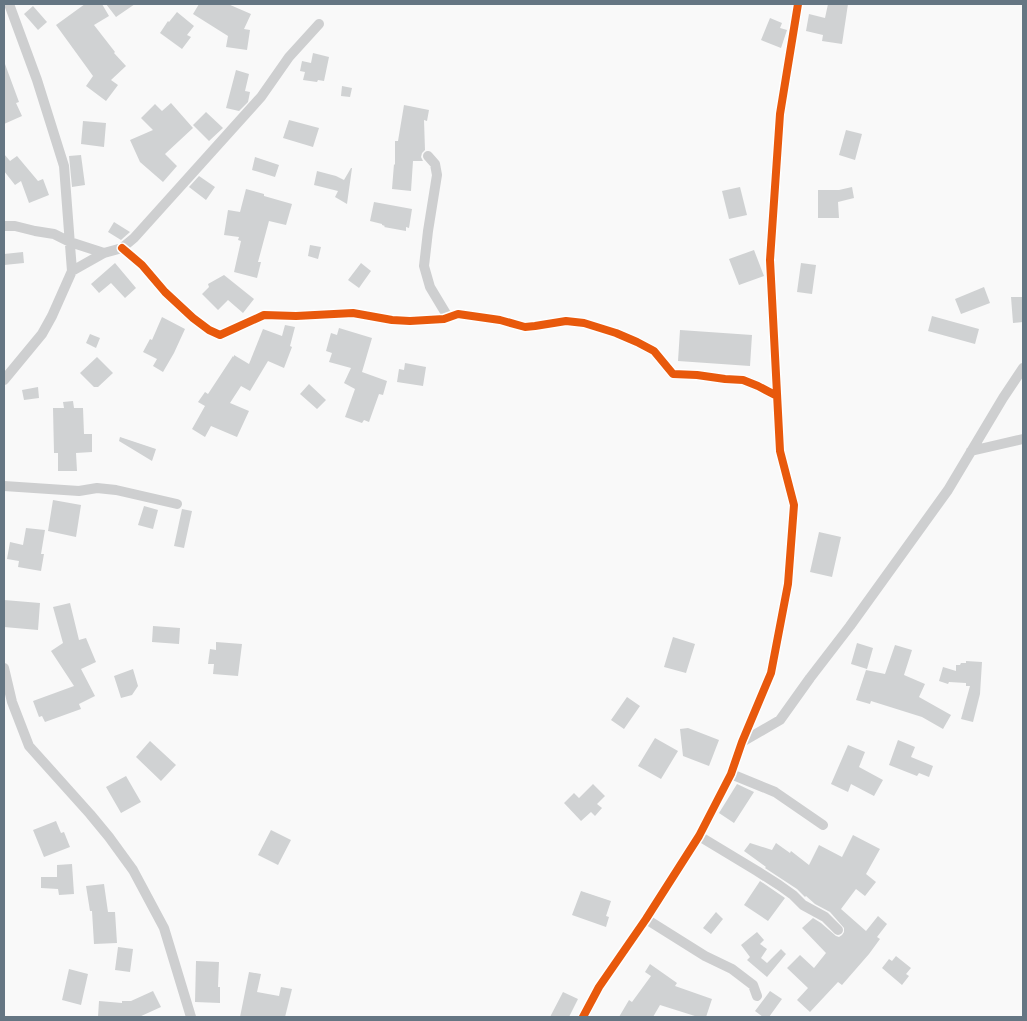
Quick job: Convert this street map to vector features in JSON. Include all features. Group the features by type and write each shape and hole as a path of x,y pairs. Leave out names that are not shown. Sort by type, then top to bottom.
{"street":[{"path":"4,380 42,334 72,271 64,166 37,80 9,4"},
{"path":"583,1017 598,987 646,919 699,836 731,774 742,742 771,673 788,584 794,505 780,451 770,260 780,114 798,4"},
{"path":"72,271 104,253 122,248 134,238 261,97 289,57 319,24"},
{"path":"428,156 435,164 437,175 424,266 430,288 448,317"},
{"path":"4,226 15,226 54,234 70,242 104,253"},
{"path":"122,248 142,265 165,292 193,318 209,330 220,334 264,315 353,314 410,321 430,320 458,314 500,320 525,327 566,321 584,323 616,333 654,351 673,374 743,380 777,396"},
{"path":"742,742 780,720 948,490 1023,368"},
{"path":"971,451 1023,439"},
{"path":"4,486 79,491 97,488 177,504"},
{"path":"4,668 12,702 29,746 90,814 133,870 164,928 191,1017"},
{"path":"731,774 775,792 823,825"},
{"path":"699,836 758,870 793,895 803,905 825,917 838,930"},
{"path":"646,919 705,956 732,969 753,985 757,996"}],"building":[{"path":"85,4 102,4 109,16 94,25 126,66 111,80 118,85 106,101 86,86 93,76 56,25"},
{"path":"106,4 135,4 116,17"},
{"path":"199,4 228,4 251,14 244,29 250,30 247,50 226,47 228,36 193,14"},
{"path":"828,4 848,4 842,44 822,41 823,35 806,31 809,14 825,18"},
{"path":"33,6 47,22 38,30 24,14"},
{"path":"177,12 194,26 187,35 191,37 182,49 160,33"},
{"path":"770,18 782,23 780,28 787,30 781,48 761,40"},
{"path":"313,53 329,57 324,81 303,80 305,72 300,71 302,61 311,63"},
{"path":"4,64 19,102 16,103 22,116 4,124"},
{"path":"236,70 249,74 245,91 250,92 248,102 239,111 226,108"},
{"path":"342,86 352,88 350,97 341,96"},
{"path":"171,103 193,128 165,154 177,166 163,182 140,162 130,140 153,130 141,118 155,104 162,111"},
{"path":"404,105 429,110 427,121 424,120 425,150 421,157 423,161 413,161 411,191 392,189 395,141 398,141"},
{"path":"206,112 223,128 209,141 193,125"},
{"path":"289,120 319,128 313,147 283,138"},
{"path":"83,121 106,123 104,147 81,144"},
{"path":"846,130 862,134 855,160 839,155"},
{"path":"4,154 10,161 17,156 38,181 43,179 49,195 29,203 21,181 15,185 4,171"},
{"path":"81,155 85,185 72,187 69,156"},
{"path":"255,157 279,165 275,177 252,170"},
{"path":"351,168 347,204 335,197 338,191 314,185 317,171 344,180"},
{"path":"199,176 215,187 206,200 189,187"},
{"path":"740,187 747,215 729,219 722,191"},
{"path":"852,187 854,198 838,202 839,218 818,218 818,190 839,190"},
{"path":"246,189 292,204 286,225 269,221 258,262 261,262 257,278 234,272 241,241 238,240 239,237 224,235 228,210 240,212"},
{"path":"374,202 412,209 409,228 406,227 406,231 384,227 382,224 370,221"},
{"path":"114,222 130,232 121,240 108,232"},
{"path":"310,245 321,247 318,259 308,256"},
{"path":"754,250 764,276 739,285 729,259"},
{"path":"23,252 24,263 4,265 4,254"},
{"path":"115,263 136,288 125,298 111,283 99,293 91,284"},
{"path":"361,263 371,271 359,288 348,280"},
{"path":"801,263 816,265 812,294 797,292"},
{"path":"224,275 254,299 243,313 228,300 218,310 202,294 209,287 208,284"},
{"path":"984,287 990,303 961,314 955,299"},
{"path":"1011,297 1023,297 1023,322 1013,323"},
{"path":"932,316 979,329 975,344 928,331"},
{"path":"162,317 185,329 163,372 153,366 157,359 143,352 150,339 152,340"},
{"path":"285,325 295,327 290,346 292,347 284,368 268,361 250,391 241,386 230,403 249,411 237,437 211,426 205,437 192,429 205,406 198,402 205,392 208,394 233,356 249,364 263,329 282,336"},
{"path":"339,328 372,338 362,372 387,381 383,395 379,394 369,422 364,420 362,423 345,417 355,389 344,383 351,368 329,362 332,353 326,351 331,333 337,335"},
{"path":"680,330 752,335 750,366 678,361"},
{"path":"90,334 100,338 96,348 86,343"},
{"path":"97,357 113,373 98,387 94,387 80,373"},
{"path":"405,363 426,367 423,386 397,382 399,369 404,370"},
{"path":"309,384 326,400 317,409 300,394"},
{"path":"38,387 39,398 24,400 22,390"},
{"path":"73,401 74,408 83,408 84,434 92,434 92,452 76,453 77,471 58,471 58,453 54,453 53,408 64,408 63,402"},
{"path":"120,437 156,449 152,461 119,441"},
{"path":"53,500 81,505 76,537 48,531"},
{"path":"144,506 158,510 153,529 138,525"},
{"path":"182,509 192,511 184,548 174,546"},
{"path":"26,528 45,530 41,554 44,554 41,571 18,567 19,561 7,559 10,542 23,545"},
{"path":"819,532 841,537 832,577 810,572"},
{"path":"4,600 40,603 38,630 4,627"},
{"path":"70,603 79,640 86,638 96,662 81,669 95,696 79,704 81,709 45,722 42,716 39,717 33,701 74,686 51,651 63,643 53,607"},
{"path":"153,626 180,628 179,644 152,642"},
{"path":"673,637 695,644 686,673 664,667"},
{"path":"216,642 242,644 238,676 213,674 214,664 208,664 210,649 216,650"},
{"path":"857,643 873,648 867,669 851,664"},
{"path":"895,645 912,650 904,675 925,684 919,697 951,715 943,729 922,717 871,701 870,704 856,700 866,670 885,674"},
{"path":"966,661 982,662 980,694 973,722 961,719 970,686 966,686 966,683 949,682 948,684 939,681 943,667 956,671 956,665 966,663"},
{"path":"133,669 138,686 132,695 121,698 114,676"},
{"path":"627,697 640,706 624,729 611,720"},
{"path":"688,728 719,740 709,766 683,756 680,729"},
{"path":"655,738 678,751 661,779 638,766"},
{"path":"898,740 915,747 911,757 933,766 929,777 919,773 917,776 889,765"},
{"path":"150,741 176,765 161,781 136,757"},
{"path":"848,745 865,752 859,767 883,780 874,796 851,784 848,792 831,784"},
{"path":"126,776 141,802 121,813 106,787"},
{"path":"593,784 605,796 597,804 602,808 595,816 591,812 581,821 564,803 574,793 579,798"},
{"path":"737,784 754,792 734,823 719,813"},
{"path":"56,821 61,833 64,832 70,847 44,857 33,830"},
{"path":"271,830 291,840 278,865 258,855"},
{"path":"853,835 880,849 866,874 876,882 865,896 856,889 841,909 866,931 878,916 887,924 877,937 880,939 869,954 842,985 838,982 810,1012 797,1000 808,988 787,968 800,955 814,968 826,953 802,928 813,918 839,937 844,932 844,928 830,912 805,897 797,889 765,868 744,851 750,843 772,850 776,843 790,853 791,851 809,865 819,845 842,857"},
{"path":"72,864 74,894 59,895 58,889 41,888 41,877 57,877 57,865"},
{"path":"760,881 785,898 768,921 744,905"},
{"path":"104,884 108,912 115,912 117,943 94,944 92,911 90,911 86,886"},
{"path":"581,891 611,901 606,916 609,917 606,927 572,915"},
{"path":"716,912 723,919 711,934 703,928"},
{"path":"757,932 764,940 760,944 767,949 761,958 767,963 781,949 786,954 767,977 747,960 750,957 741,945"},
{"path":"118,947 133,949 130,972 115,970"},
{"path":"896,956 911,968 906,974 909,976 902,985 882,968 889,959 892,961"},
{"path":"196,961 219,962 218,987 220,987 220,1003 195,1002"},
{"path":"650,964 677,983 675,986 712,999 706,1017 698,1017 660,1005 653,1017 619,1017 629,1000 632,1002 651,976 645,972"},
{"path":"69,969 88,974 81,1005 62,1000"},
{"path":"249,972 261,974 257,992 279,996 281,987 292,989 285,1017 240,1017"},
{"path":"153,991 161,1007 139,1017 98,1017 99,1001 122,1003 122,1001 131,1001"},
{"path":"770,991 782,999 769,1017 763,1017 755,1011"},
{"path":"563,992 578,999 569,1017 550,1017"}],"cycle path":[{"path":"583,1017 599,987 646,919 699,836 731,774 742,742 771,673 788,584 794,505 780,451 770,260 780,114 798,4"},
{"path":"122,248 142,265 165,292 193,318 209,330 220,335 264,315 296,316 353,313 392,320 410,321 444,319 458,314 500,320 525,327 566,321 584,323 637,342 654,351 673,374 743,380 777,396"}]}
